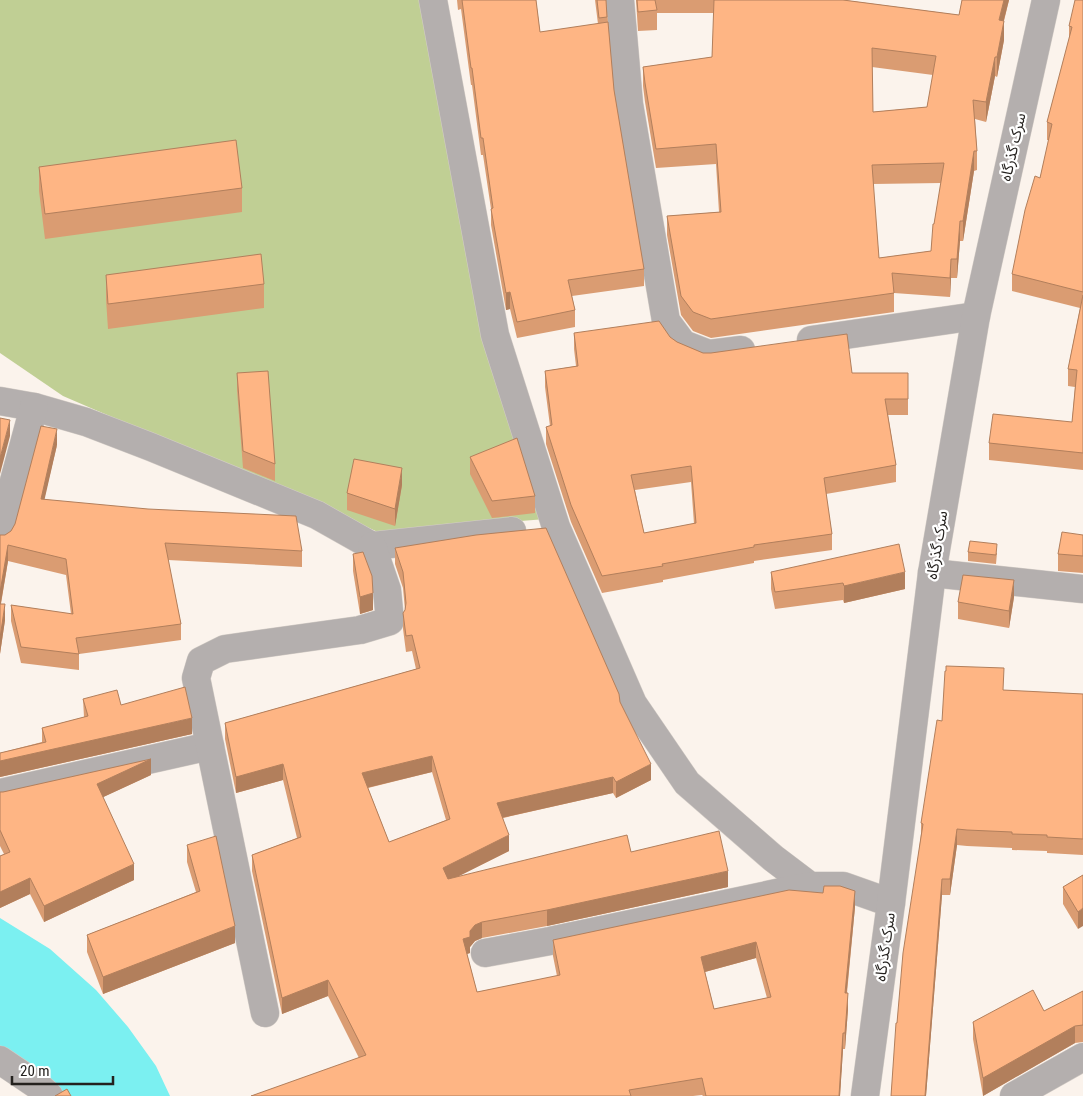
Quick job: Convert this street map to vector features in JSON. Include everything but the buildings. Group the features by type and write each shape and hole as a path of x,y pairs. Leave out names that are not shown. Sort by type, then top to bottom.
{"street":[{"path":"432,0 495,335 556,527 633,704 687,783 773,858 810,886"},
{"path":"620,0 629,104 666,321 683,344 709,354 976,316"},
{"name":"سرک گذرگاه","path":"865,1096 932,573 976,316 1046,0"},
{"path":"0,401 34,407 86,422 151,447 317,515 372,546 556,527"},
{"path":"0,536 34,407"},
{"path":"265,1013 196,678 201,661 225,649 360,630 390,621 387,590 372,546"},
{"path":"932,573 1083,589"},
{"path":"0,793 210,746"},
{"path":"485,952 550,941 810,886 843,886 891,903"},
{"path":"1014,1096 1083,1057"},
{"path":"0,1060 37,1085 49,1096"}],"green space":[{"path":"0,0 440,0 546,519 378,532 63,396 0,353"}],"water":[{"path":"0,918 50,949 96,990 128,1027 156,1066 170,1096 68,1096 46,1077 0,1047"}]}
